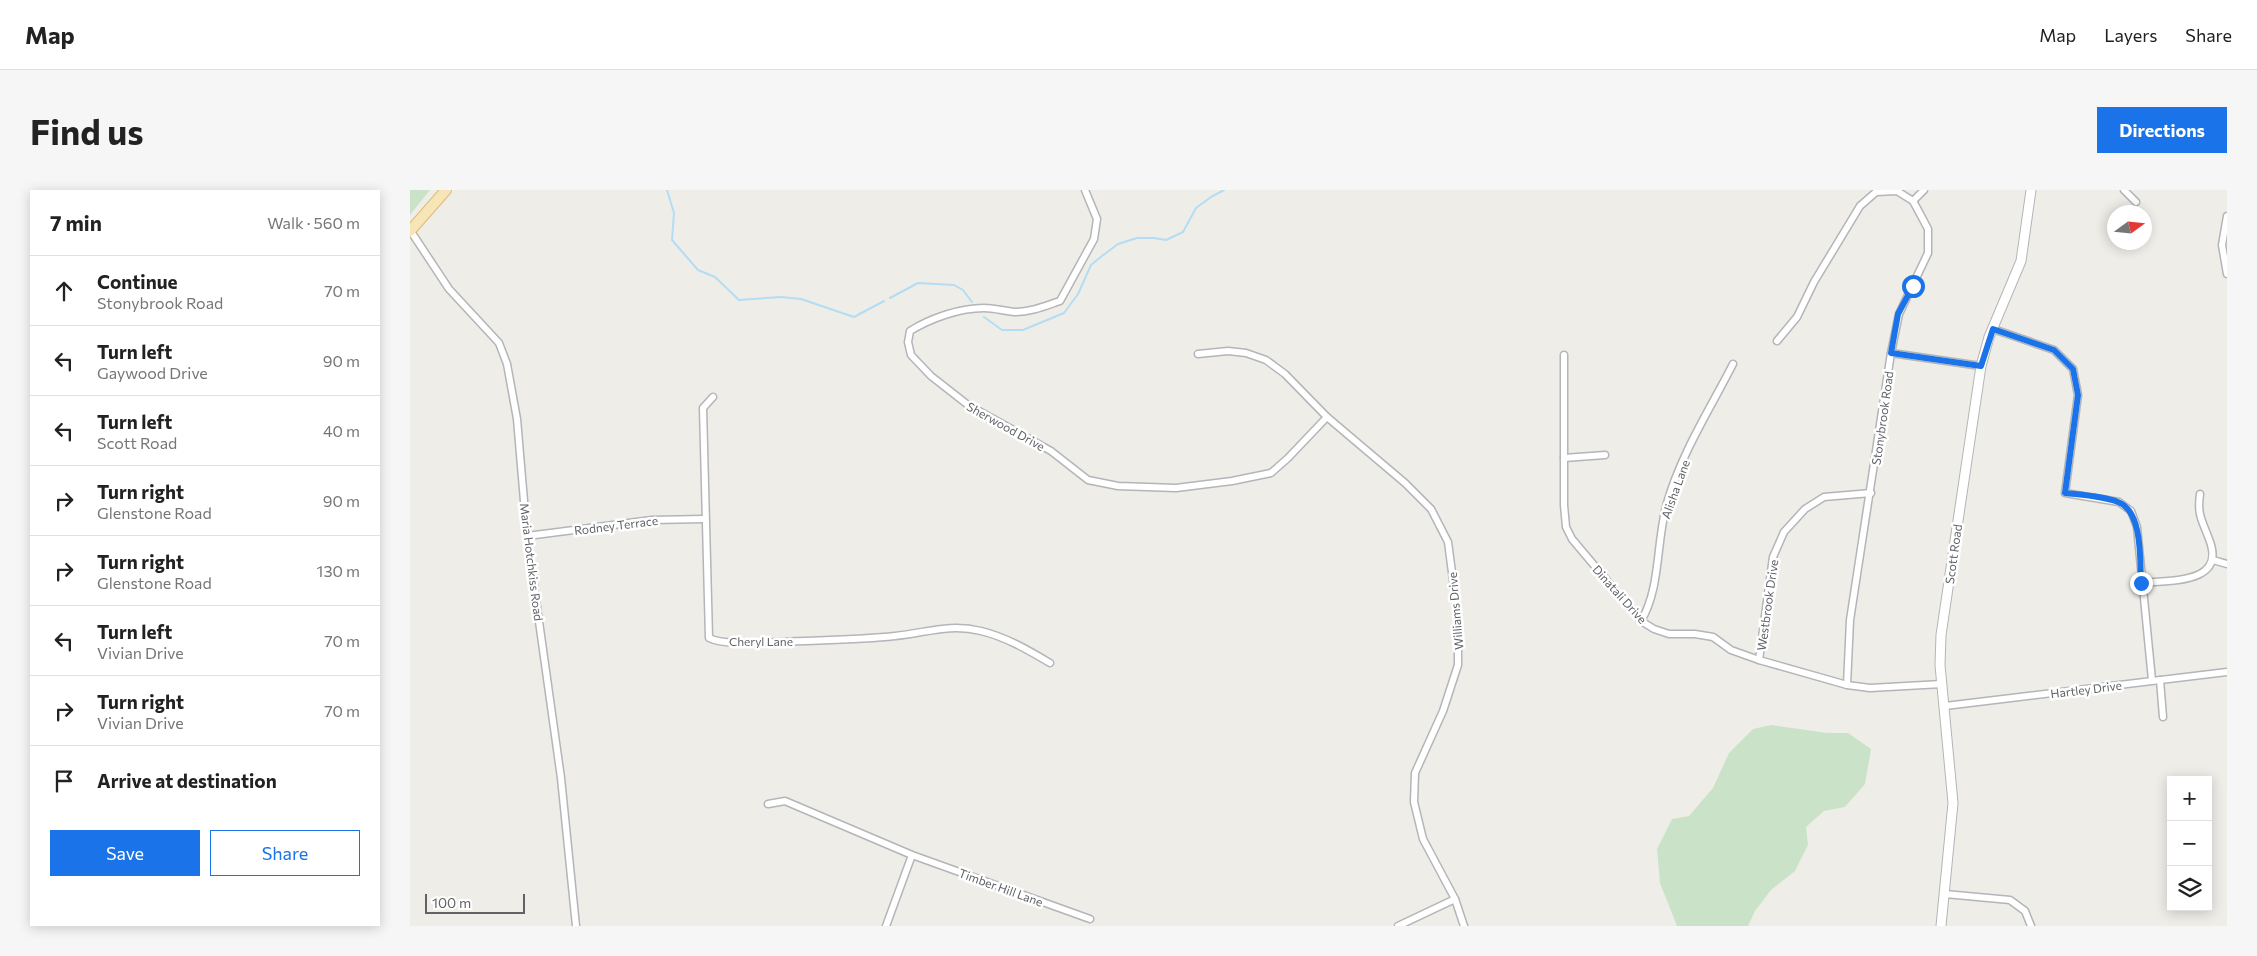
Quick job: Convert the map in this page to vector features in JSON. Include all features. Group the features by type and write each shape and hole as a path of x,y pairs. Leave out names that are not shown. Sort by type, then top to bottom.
{"main road":[{"path":"410,230 446,190"},
{"name":"Scott Road","path":"1941,926 1953,802 1940,657 1941,635 1981,366 1993,329 2021,261 2031,190"}],"street":[{"name":"Sherwood Drive","path":"1085,190 1097,219 1094,239 1060,301 1027,311 984,308 970,310 942,317 910,331 908,342 911,355 931,376 968,405 1051,451 1088,480 1118,486 1176,488 1232,482 1271,473 1327,417"},
{"path":"1777,341 1798,317 1814,282 1860,206 1876,192 1897,191 1913,201 1924,190"},
{"path":"2124,190 2136,202"},
{"name":"Stonybrook Road","path":"1848,685 1850,620 1898,314 1928,253 1928,229 1913,201"},
{"path":"2227,216 2222,245 2227,274"},
{"name":"Maria Hotchkiss Road","path":"410,230 449,289 499,343 504,357 517,419 527,536 561,778 576,926"},
{"path":"1993,329 2054,350 2073,369 2078,395 2065,493 2120,502 2131,511 2138,527 2141,583 2152,680"},
{"name":"Williams Drive","path":"1198,354 1228,351 1246,353 1266,360 1285,374 1327,417 1405,483 1431,509 1448,542 1458,618 1458,665 1443,711 1415,773 1414,802 1423,840 1455,899 1464,926"},
{"path":"1891,353 1981,366"},
{"name":"Dinatali Drive","path":"1564,355 1564,505 1566,527 1572,539 1641,621 1654,629 1669,634 1694,634 1713,637 1731,650 1759,660 1848,685 1870,688 1942,684"},
{"name":"Alisha Lane","path":"1641,621 1652,600 1660,533 1677,474 1733,364"},
{"name":"Cheryl Lane","path":"713,397 703,408 704,519 709,638 716,641 766,642 874,638 909,635 949,626 981,630 1010,640 1050,663"},
{"path":"1564,458 1605,455"},
{"name":"Westbrook Drive","path":"1759,660 1773,557 1784,532 1805,509 1824,497 1871,493"},
{"path":"2141,583 2199,576 2207,570 2213,560 2212,546 2198,509 2200,494"},
{"name":"Rodney Terrace","path":"527,536 652,520 704,519"},
{"path":"2213,560 2227,564"},
{"name":"Hartley Drive","path":"1945,706 2227,672"},
{"path":"2160,680 2164,718"},
{"name":"Timber Hill Lane","path":"768,804 785,801 912,855 1090,919"},
{"path":"886,926 912,855"},
{"path":"1945,894 2010,900 2025,911 2031,926"},
{"path":"1398,926 1455,899"}],"green space":[{"path":"410,190 430,190 410,215"},
{"path":"1771,725 1827,733 1848,733 1871,749 1865,784 1845,807 1824,811 1806,827 1808,845 1795,871 1771,890 1755,911 1748,926 1677,926 1660,883 1657,849 1672,819 1689,816 1713,788 1729,753 1753,729"}],"waterway":[{"path":"667,190 674,213 672,240 698,270 715,277 739,300 781,297 801,299 854,317 884,301"},
{"path":"984,317 1002,330 1023,330 1064,313 1078,294 1091,265 1102,256 1118,244 1137,238 1166,240 1183,232 1196,208 1224,190"},
{"path":"890,298 918,283 954,285 963,290 972,302"}],"route":[{"path":"1913,286 1898,314 1891,353 1981,366 1993,329 2054,350 2073,369 2078,395 2065,493 2120,502 2131,511 2138,527 2141,583"}]}
